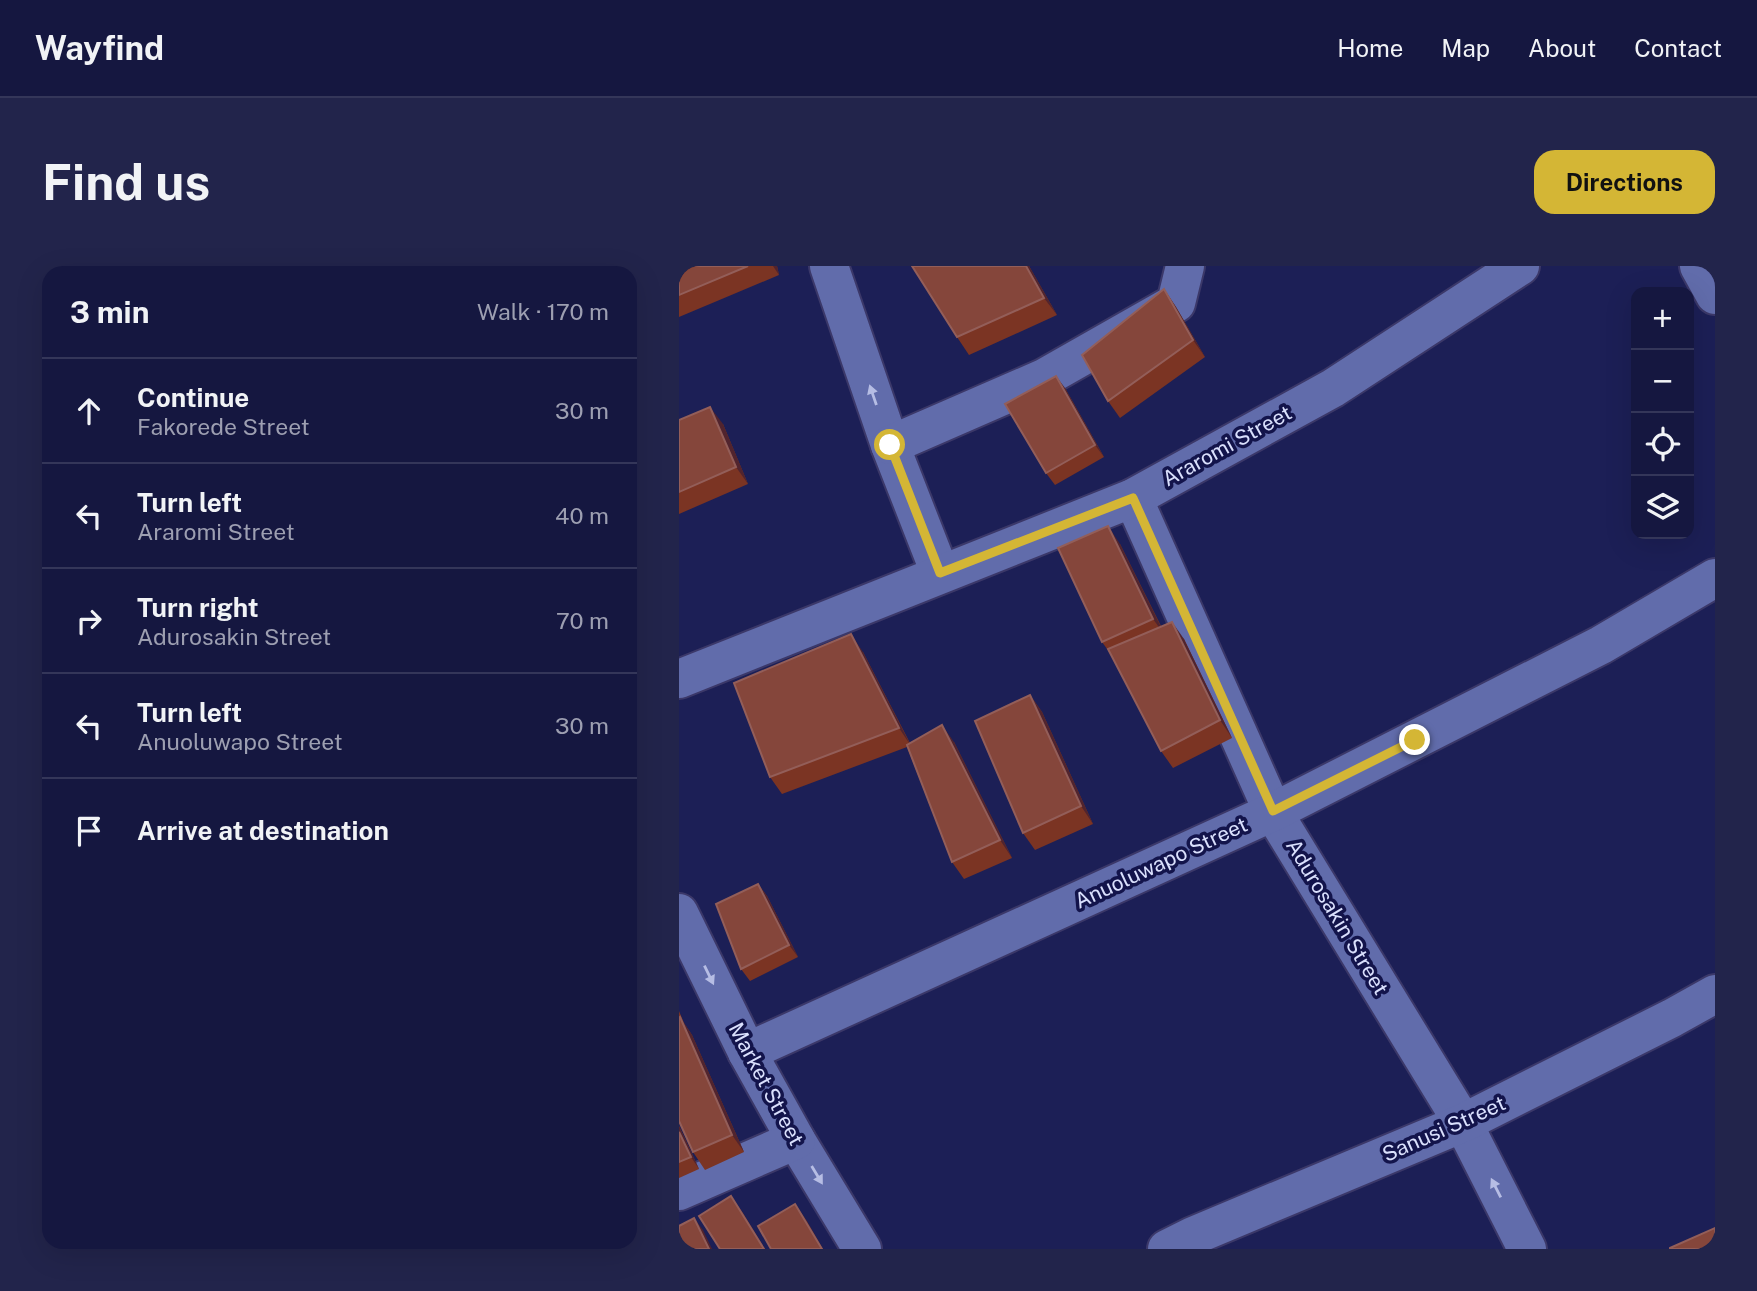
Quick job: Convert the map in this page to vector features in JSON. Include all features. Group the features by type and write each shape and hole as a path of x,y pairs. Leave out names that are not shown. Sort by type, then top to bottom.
{"street":[{"path":"829,266 890,445 940,573"},
{"path":"890,445 1044,378 1176,303 1185,266"},
{"name":"Araromi Street","path":"679,679 1133,498 1333,388 1520,266"},
{"path":"1699,266 1715,295"},
{"name":"Adurosakin Street","path":"1133,498 1273,811 1463,1123 1527,1249"},
{"name":"Anuoluwapo Street","path":"747,1052 1273,811 1601,645 1715,578"},
{"name":"Market Street","path":"679,914 747,1052 862,1249"},
{"name":"Sanusi Street","path":"1167,1249 1463,1123 1715,994"},
{"path":"679,1191 796,1140"}],"building":[{"path":"679,266 748,266 679,295"},
{"path":"912,266 1026,266 1044,298 957,337"},
{"path":"1164,289 1193,340 1108,401 1082,355"},
{"path":"1056,376 1095,445 1046,473 1005,404"},
{"path":"710,407 736,467 679,492 679,420"},
{"path":"1108,526 1153,619 1102,642 1058,548"},
{"path":"1172,622 1220,720 1161,751 1108,649"},
{"path":"851,634 899,728 770,777 734,683"},
{"path":"1030,695 1081,806 1023,833 975,721"},
{"path":"942,725 1000,840 952,862 907,745"},
{"path":"758,884 789,945 741,969 716,904"},
{"path":"680,1017 732,1135 693,1152 679,1121"},
{"path":"679,1132 691,1157 679,1162"},
{"path":"731,1196 764,1249 720,1249 699,1216"},
{"path":"795,1204 822,1249 771,1249 758,1226"},
{"path":"694,1218 709,1249 679,1249 679,1226"},
{"path":"1715,1228 1715,1249 1670,1249 1670,1248"}],"route":[{"path":"890,445 940,573 1133,498 1273,811 1415,740"}]}
